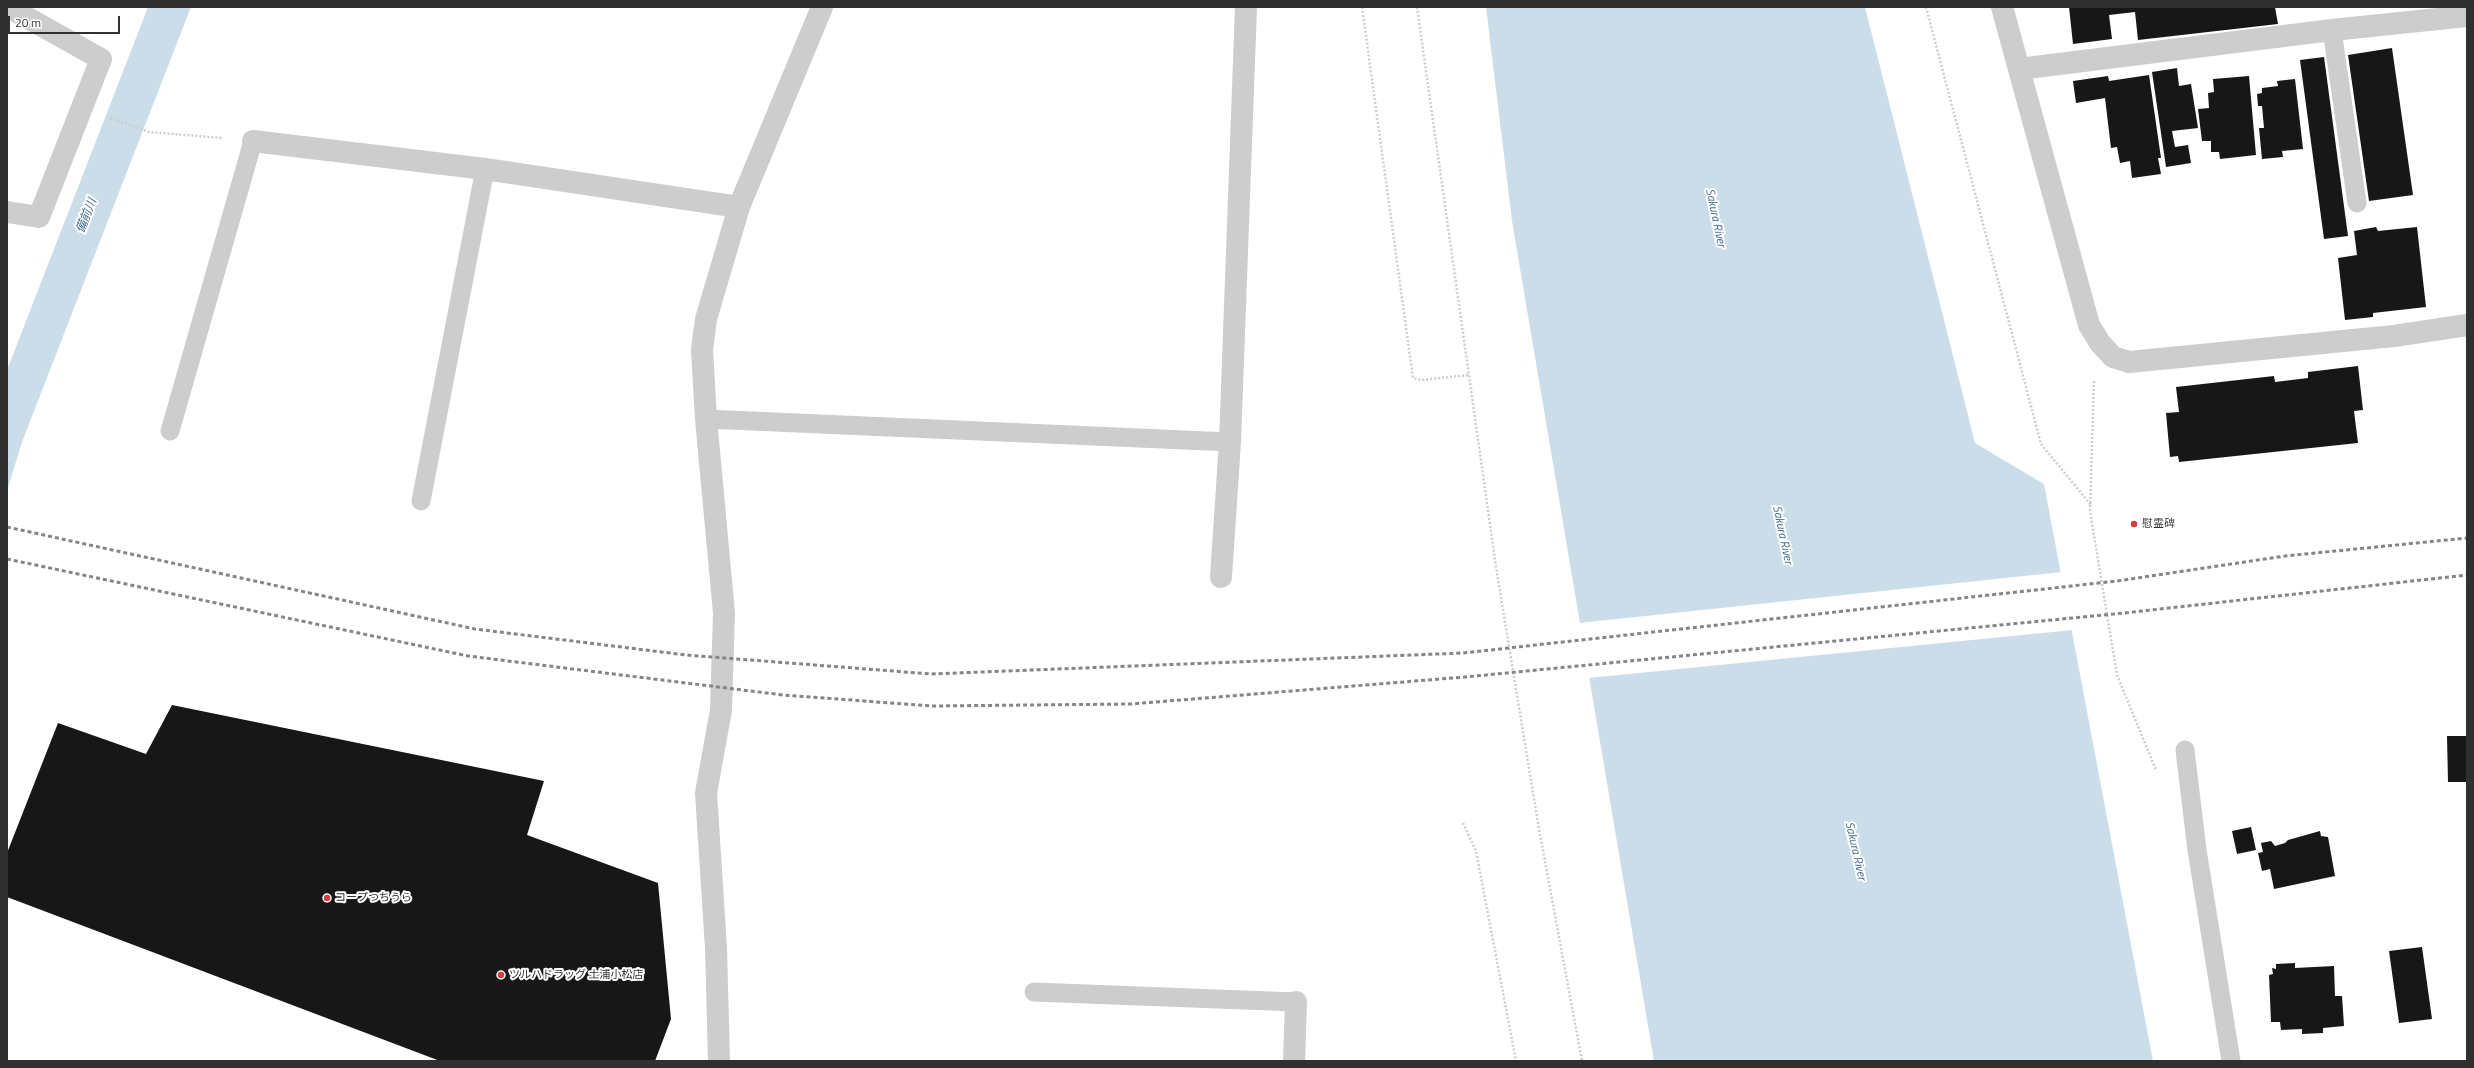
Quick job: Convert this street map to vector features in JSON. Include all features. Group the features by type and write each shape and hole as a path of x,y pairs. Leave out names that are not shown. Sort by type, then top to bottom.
{"street":[{"path":"7,212 39,217 101,58 8,7"},
{"path":"720,1061 716,948 706,793 721,710 724,612 706,419 702,350 706,319 739,207 822,7"},
{"path":"1221,577 1230,442 1246,7"},
{"path":"2002,7 2089,325 2100,343 2113,357 2128,362 2136,362 2394,336 2467,325"},
{"path":"2019,69 2332,30 2467,16"},
{"path":"253,141 485,169 739,207"},
{"path":"1294,1061 1296,1002"}],"lane":[{"path":"2332,30 2357,203"},
{"path":"170,431 253,141"},
{"path":"421,501 485,169"},
{"path":"706,419 1230,442"},
{"path":"2184,750 2197,850 2231,1061"},
{"path":"1034,992 1296,1002"}],"path":[{"path":"1362,7 1413,378 1421,380 1469,375"},
{"path":"1417,7 1496,567 1538,821 1582,1061"},
{"path":"1926,7 2041,444 2091,505"},
{"path":"105,115 149,132 253,141"},
{"path":"2094,376 2091,519 2117,675 2156,771"},
{"path":"1463,823 1476,851 1516,1061"}],"water":[{"name":"備前川","path":"148,7 191,7 22,442 7,491 7,370"},
{"name":"Sakura River","path":"1486,7 1865,7 1975,443 2044,484 2153,1061 1654,1061 1512,221"}],"pier":[{"path":"2062,572 2073,630 1588,678 1579,623"}],"building":[{"path":"2069,7 2275,7 2278,24 2138,40 2135,12 2109,15 2112,39 2073,44"},
{"path":"2392,48 2413,195 2369,201 2348,55"},
{"path":"2324,57 2348,236 2324,239 2300,60"},
{"path":"2177,68 2179,86 2191,84 2198,128 2172,131 2175,147 2188,145 2191,163 2166,167 2152,72"},
{"path":"2149,75 2161,158 2158,158 2161,174 2132,178 2130,161 2120,163 2117,147 2111,148 2105,98 2076,103 2073,81 2108,76 2109,81"},
{"path":"2249,76 2256,155 2220,159 2219,152 2211,152 2211,141 2202,141 2198,109 2209,108 2208,93 2214,92 2213,79"},
{"path":"2295,79 2303,149 2282,151 2283,157 2262,159 2259,128 2264,128 2262,106 2258,106 2257,94 2262,93 2262,88 2278,86 2277,81"},
{"path":"2376,227 2378,231 2417,227 2426,307 2373,313 2373,317 2345,320 2338,258 2357,255 2354,231"},
{"path":"2358,366 2363,410 2354,411 2358,443 2179,462 2178,456 2170,457 2166,413 2179,412 2176,387 2274,376 2275,382 2308,378 2308,372"},
{"path":"172,705 544,781 527,835 658,883 671,1019 655,1061 440,1061 7,897 7,853 58,723 146,754"},
{"path":"2447,736 2467,736 2467,782 2448,782"},
{"path":"2251,827 2256,850 2237,854 2232,831"},
{"path":"2320,831 2321,836 2328,837 2335,876 2274,889 2270,869 2262,871 2258,853 2263,852 2261,843 2271,841 2275,846 2285,843 2288,840"},
{"path":"2422,947 2432,1019 2399,1023 2389,951"},
{"path":"2295,963 2295,968 2334,966 2335,996 2342,996 2344,1026 2323,1028 2323,1033 2302,1034 2302,1029 2281,1030 2280,1022 2271,1022 2269,975 2273,974 2272,968 2276,969 2276,964"}],"railway":[{"path":"7,527 475,629 686,655 931,674 1463,653 2117,581 2285,556 2467,538"},
{"path":"7,559 468,656 783,695 932,706 1131,704 1465,677 2124,613 2467,575"}],"place":[{"name":"慰霊碑","path":"2134,524"},
{"name":"コープつちうら","path":"327,898"},
{"name":"ツルハドラッグ 土浦小松店","path":"501,975"}]}
